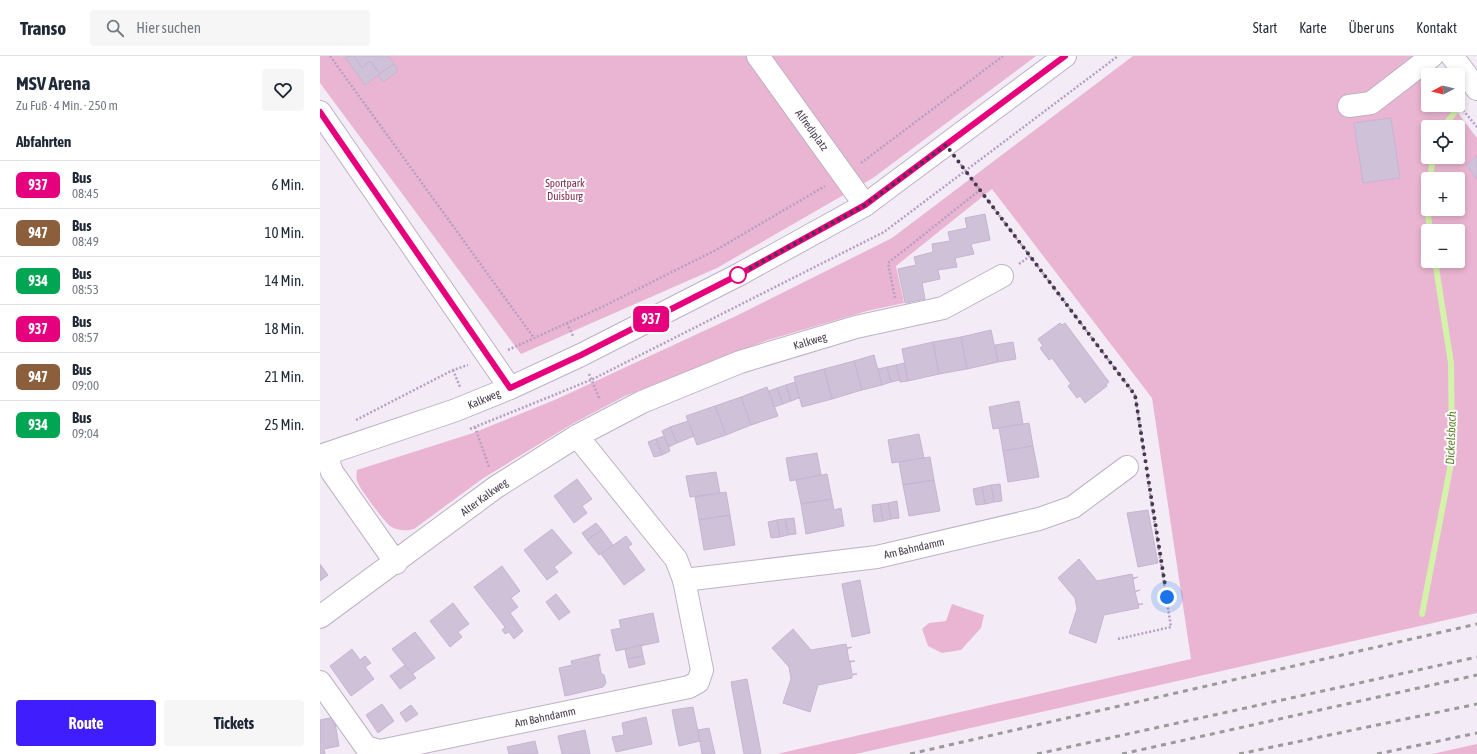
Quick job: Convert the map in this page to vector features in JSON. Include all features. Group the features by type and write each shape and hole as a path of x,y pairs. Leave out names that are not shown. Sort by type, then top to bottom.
{"street":[{"name":"Alfrediplatz","path":"758,56 865,205"},
{"name":"Kalkweg","path":"323,456 456,410 510,388 581,355 740,274 865,205 1065,56"},
{"path":"1349,106 1371,103 1432,56"},
{"path":"1452,56 1477,89"},
{"path":"323,123 510,388"},
{"name":"Kalkweg","path":"577,436 642,402 740,362 856,327 943,308 1002,276"},
{"name":"Am Bahndamm","path":"320,682 366,747 380,751 689,687 698,682 702,670 684,580 676,559 577,436"},
{"name":"Alter Kalkweg","path":"320,617 396,563 496,487 577,436"},
{"path":"323,456 332,472 396,563"},
{"name":"Am Bahndamm","path":"684,580 877,557 1039,519 1073,507 1139,465"}],"path":[{"path":"330,56 534,338"},
{"path":"349,424 453,370 490,358 602,307 716,250 844,175 1003,56"},
{"path":"1465,112 1477,127"},
{"path":"946,145 1135,395 1139,465 1171,627 1118,639"},
{"path":"899,318 888,263 980,190"},
{"path":"587,369 608,420"},
{"path":"453,370 461,389"},
{"path":"472,421 496,487"}],"green space":[{"name":"Sportpark Duisburg","path":"320,56 1036,56 873,178 717,268 521,354 320,83"},
{"path":"1133,56 1412,56 1422,68 1421,112 1457,112 1463,120 1421,120 1421,164 1465,164 1465,122 1477,138 1477,613 856,754 777,754 1191,659 1152,398 992,189 896,266 904,303 867,311 768,340 625,396 572,424 482,479 414,529 402,530 390,526 374,507 358,483 356,478 357,470 473,433 557,399 736,316 892,238"},
{"path":"952,604 984,615 981,628 961,650 942,653 928,646 922,629 929,623 946,621"},
{"path":"1477,744 1477,754 1432,754"}],"building":[{"path":"354,56 388,56 394,64 380,74 370,61 362,68"},
{"path":"354,56 362,68 370,61 380,74 365,85 345,57"},
{"path":"394,64 398,71 383,82 378,75"},
{"path":"1391,118 1400,178 1363,183 1354,123"},
{"path":"1477,156 1477,179 1466,165"},
{"path":"985,214 990,240 971,244 974,254 955,258 957,267 938,270 940,279 922,283 925,299 905,303 898,269 916,265 914,257 933,252 932,244 950,241 948,232 967,228 965,218"},
{"path":"1060,323 1062,325 1065,323 1109,382 1106,384 1107,386 1085,403 1080,396 1077,398 1068,386 1071,384 1052,358 1049,360 1040,348 1043,346 1038,339"},
{"path":"991,330 998,362 967,369 961,337"},
{"path":"961,337 967,369 939,374 933,342"},
{"path":"933,342 939,374 908,381 902,349"},
{"path":"1013,342 1016,359 998,362 995,345"},
{"path":"874,355 882,385 862,390 854,361"},
{"path":"854,361 862,390 832,399 824,369"},
{"path":"904,363 908,381 900,382 896,365"},
{"path":"896,365 900,380 891,382 887,367"},
{"path":"887,367 891,382 882,385 878,369"},
{"path":"824,369 832,399 802,407 794,377"},
{"path":"795,382 799,398 791,401 786,385"},
{"path":"786,385 791,401 783,404 777,388"},
{"path":"767,387 778,416 751,425 741,397"},
{"path":"777,388 783,404 774,407 769,391"},
{"path":"741,397 751,425 726,435 715,406"},
{"path":"1019,401 1023,424 993,429 989,407"},
{"path":"715,406 726,435 697,445 686,416"},
{"path":"688,421 694,436 677,443 670,427"},
{"path":"1029,423 1033,446 1003,451 999,428"},
{"path":"670,427 677,443 669,447 662,431"},
{"path":"919,434 924,458 892,463 888,440"},
{"path":"664,436 670,451 662,455 656,439"},
{"path":"656,439 662,455 654,457 648,442"},
{"path":"1033,446 1039,477 1008,482 1003,451"},
{"path":"817,453 821,475 790,481 786,458"},
{"path":"930,457 934,480 903,485 899,462"},
{"path":"716,472 720,493 690,497 686,476"},
{"path":"827,474 832,499 801,504 796,480"},
{"path":"577,479 592,499 582,506 587,513 574,523 554,496"},
{"path":"934,480 940,511 909,516 903,485"},
{"path":"1000,484 1002,501 994,502 991,485"},
{"path":"991,485 994,502 985,504 982,487"},
{"path":"982,487 985,504 976,505 973,489"},
{"path":"726,492 730,515 699,520 695,497"},
{"path":"832,499 834,510 841,508 844,526 806,534 801,504"},
{"path":"897,501 899,518 891,519 888,503"},
{"path":"888,503 891,519 883,521 880,504"},
{"path":"880,504 883,521 874,522 872,505"},
{"path":"1148,510 1158,563 1138,567 1127,513"},
{"path":"730,515 735,545 704,550 699,520"},
{"path":"794,518 796,534 788,535 785,519"},
{"path":"785,519 788,535 780,537 777,520"},
{"path":"777,520 780,537 771,538 768,522"},
{"path":"596,523 602,530 587,540 582,533"},
{"path":"552,529 572,553 554,567 558,572 547,580 524,550"},
{"path":"602,530 613,545 599,555 587,540"},
{"path":"626,536 632,544 628,547 645,570 624,585 601,554"},
{"path":"1079,559 1097,581 1132,574 1133,578 1138,577 1133,579 1135,591 1140,590 1135,592 1138,604 1143,604 1138,605 1139,608 1104,615 1096,643 1069,633 1077,609 1075,598 1058,578"},
{"path":"320,564 328,575 320,581"},
{"path":"502,566 520,591 511,598 518,607 510,613 523,631 514,639 509,632 505,634 502,630 505,627 474,587"},
{"path":"860,580 870,633 852,637 842,584"},
{"path":"556,594 570,612 559,620 546,602"},
{"path":"453,603 469,624 458,632 462,637 450,647 430,621"},
{"path":"653,613 659,642 616,651 611,630 621,628 619,620"},
{"path":"793,629 811,650 846,644 847,648 852,647 847,649 849,661 855,661 850,662 852,674 857,674 852,675 852,678 818,685 810,712 783,703 791,679 789,667 772,648"},
{"path":"415,632 435,658 412,674 392,649"},
{"path":"641,645 643,656 627,659 625,649"},
{"path":"352,649 360,660 365,656 371,663 365,667 374,679 351,696 330,666"},
{"path":"600,654 600,656 598,656 601,673 604,675 606,683 603,687 565,696 559,668 572,665 571,661"},
{"path":"643,656 645,664 629,668 627,659"},
{"path":"405,665 416,678 400,689 390,676"},
{"path":"747,679 761,753 758,754 744,754 731,682"},
{"path":"382,704 394,721 378,733 366,715"},
{"path":"411,705 418,714 406,722 400,713"},
{"path":"693,707 700,741 679,746 672,710"},
{"path":"334,717 339,746 324,749 325,754 320,754 320,720"},
{"path":"646,717 652,744 616,752 612,737 624,735 622,723"},
{"path":"709,728 715,754 702,754 698,730"},
{"path":"585,730 590,754 562,754 558,736"},
{"path":"535,741 538,754 509,754 507,747"}],"waterway":[{"name":"Dickelsbach","path":"1449,120 1455,112"},
{"name":"Dickelsbach","path":"1431,172 1432,164"},
{"name":"Dickelsbach","path":"1428,216 1429,224"},
{"name":"Dickelsbach","path":"1422,614 1452,458 1451,363 1436,268"}],"railway":[{"path":"910,754 1477,624"},
{"path":"1037,754 1477,657"},
{"path":"1122,754 1477,675"},
{"path":"1239,754 1477,704"},
{"path":"1377,754 1477,733"}],"bus line":[{"name":"937","path":"320,112 510,388 581,355 740,274 865,205 1065,56"}],"route":[{"path":"738,275 865,205 946,145 1135,395 1167,597"}]}
